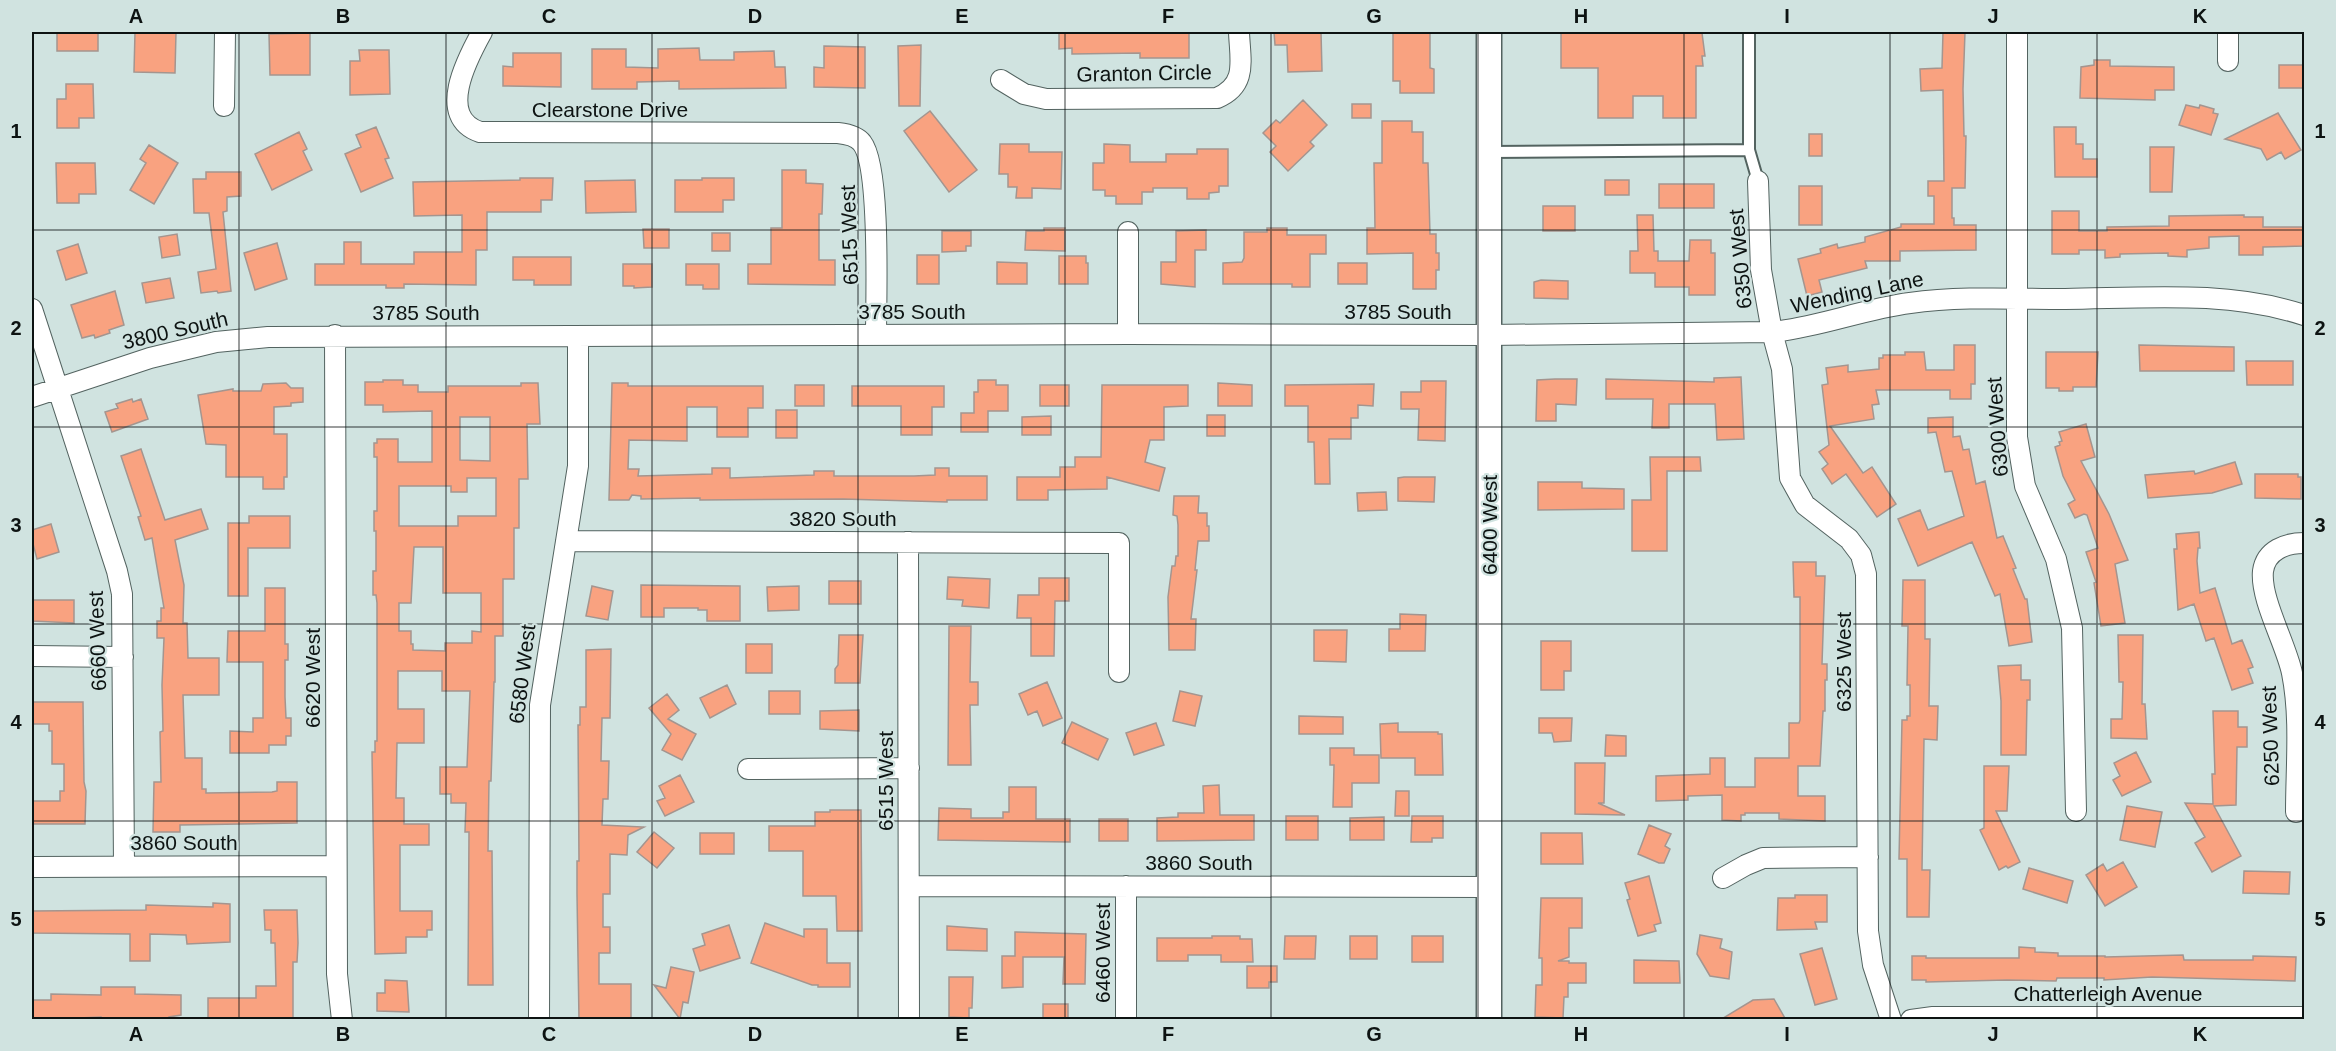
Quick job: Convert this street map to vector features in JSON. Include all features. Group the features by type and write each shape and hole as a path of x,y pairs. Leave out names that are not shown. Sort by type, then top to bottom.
{"street":[{"path":"224,106 225,32"},
{"name":"Clearstone Drive","path":"482,32 465,67 458,94 461,119 472,129 480,132 838,133 856,138"},
{"name":"Granton Circle","path":"1001,80 1024,94 1046,99 1217,98 1233,89 1237,83 1241,67 1239,32"},
{"name":"6400 West","path":"1489,32 1489,1020"},
{"name":"6300 West","path":"2017,32 2017,417 2021,473 2029,498 2056,559 2072,628 2076,811"},
{"path":"2228,32 2228,61"},
{"name":"6515 West","path":"856,138 867,152 873,187 876,335"},
{"name":"6350 West","path":"1758,181 1759,248 1772,332"},
{"path":"1128,232 1128,334"},
{"name":"Wending Lane","path":"1489,335 1772,332 1813,327 1910,303 1951,299 2218,299 2271,305 2304,315"},
{"name":"6660 West","path":"32,309 120,583 123,657 124,866"},
{"name":"6325 West","path":"1772,332 1782,369 1790,478 1805,505 1849,539 1861,555 1866,574 1869,941 1873,965 1891,1020"},
{"name":"3785 South","path":"335,335 1489,335"},
{"name":"3800 South","path":"32,397 150,358 216,342 268,337 335,335"},
{"name":"6620 West","path":"335,335 337,984 342,1020"},
{"name":"6580 West","path":"539,1020 540,705 578,466 578,336"},
{"name":"3820 South","path":"566,541 1119,543 1119,672"},
{"name":"6515 West","path":"908,542 909,1020"},
{"name":"6250 West","path":"2296,812 2296,701 2289,662 2265,592 2263,572 2269,557 2281,547 2304,543"},
{"path":"32,656 123,657"},
{"path":"748,769 909,768"},
{"path":"1723,878 1763,858 1868,857"},
{"name":"3860 South","path":"32,867 336,866"},
{"name":"3860 South","path":"909,886 1489,887"},
{"name":"6460 West","path":"1126,886 1126,1020"},
{"name":"Chatterleigh Avenue","path":"1911,1020 1933,1017 2304,1017"}],"lane":[{"path":"1749,32 1749,150 1758,181"},
{"path":"1489,152 1749,150"}],"building":[{"path":"57,32 98,32 98,51 57,51"},
{"path":"135,32 176,32 175,73 134,72"},
{"path":"1059,32 1189,32 1189,58 1140,58 1140,53 1072,54 1072,48 1059,49"},
{"path":"1274,32 1321,32 1322,71 1288,72 1287,45 1275,45"},
{"path":"1393,32 1430,32 1430,68 1434,69 1434,93 1400,93 1400,81 1393,81"},
{"path":"1561,32 1702,33 1705,56 1702,56 1703,66 1696,66 1696,118 1663,118 1663,96 1633,96 1633,118 1598,118 1598,68 1561,68"},
{"path":"1943,32 1965,32 1963,89 1964,136 1966,136 1965,188 1952,188 1952,218 1954,218 1954,225 1976,225 1976,250 1900,251 1900,261 1865,261 1867,268 1819,280 1822,292 1807,296 1798,259 1821,253 1820,249 1837,244 1838,248 1865,242 1865,237 1901,227 1901,224 1934,224 1934,196 1928,196 1928,181 1944,181 1943,90 1921,91 1920,69 1942,68"},
{"path":"310,33 310,75 270,75 269,34"},
{"path":"921,45 920,106 899,106 898,46"},
{"path":"824,46 865,47 865,88 814,87 814,67 824,68"},
{"path":"699,48 700,60 734,60 734,52 774,51 775,67 785,67 786,88 679,89 679,81 637,82 637,89 592,89 592,49 626,49 626,67 658,68 658,49"},
{"path":"359,50 389,50 390,94 350,95 350,61 360,61"},
{"path":"513,53 561,53 561,87 503,86 503,66 513,67"},
{"path":"2094,60 2110,60 2110,66 2174,67 2174,90 2155,90 2155,100 2080,98 2081,67 2094,65"},
{"path":"2279,65 2304,65 2304,88 2279,88"},
{"path":"66,84 93,84 94,118 79,118 79,128 57,128 57,99 66,99"},
{"path":"1303,100 1327,125 1310,142 1314,146 1288,171 1270,152 1276,146 1263,133 1276,120 1280,123"},
{"path":"1352,104 1371,104 1371,118 1352,118"},
{"path":"2186,105 2199,108 2200,105 2214,109 2213,113 2218,114 2211,135 2179,125"},
{"path":"930,111 977,170 949,192 904,131"},
{"path":"2278,113 2301,150 2285,159 2281,152 2267,160 2261,149 2225,139"},
{"path":"1382,121 1412,121 1412,132 1423,132 1423,163 1428,163 1430,234 1436,234 1436,253 1439,253 1436,289 1413,289 1413,253 1367,254 1367,228 1375,228 1374,163 1382,163"},
{"path":"376,127 389,158 385,159 393,178 361,192 345,154 361,147 356,135"},
{"path":"2054,127 2076,127 2076,144 2083,144 2083,159 2097,159 2097,177 2055,177"},
{"path":"299,132 307,149 303,151 312,170 272,190 255,154"},
{"path":"1809,134 1822,134 1822,156 1809,156"},
{"path":"1000,144 1029,144 1029,152 1062,152 1061,189 1032,188 1032,198 1016,198 1017,187 1008,187 1008,174 999,174"},
{"path":"1104,144 1130,145 1130,162 1166,162 1166,154 1197,154 1197,149 1228,149 1228,186 1219,186 1219,192 1209,193 1209,199 1187,199 1187,188 1153,188 1153,192 1142,192 1142,204 1116,204 1116,196 1105,196 1105,190 1093,190 1093,163 1104,163"},
{"path":"149,145 178,163 154,204 130,190 146,163 140,159"},
{"path":"2150,147 2174,147 2172,192 2150,192"},
{"path":"56,163 95,163 96,194 79,194 79,203 57,203"},
{"path":"782,170 806,170 806,183 823,184 822,214 819,214 819,260 835,260 835,285 748,284 748,264 771,264 771,228 782,228"},
{"path":"206,172 241,172 241,196 227,197 227,211 223,212 231,291 201,293 198,272 216,269 209,213 194,213 193,179 206,179"},
{"path":"520,178 553,178 552,200 541,200 541,212 487,212 487,250 476,250 476,285 404,284 404,288 386,288 386,285 315,285 315,264 344,264 344,242 361,242 361,264 414,264 414,252 462,252 462,215 414,216 413,182 520,180"},
{"path":"702,178 734,178 734,200 723,200 723,212 675,212 675,180 702,180"},
{"path":"635,180 636,212 586,213 585,181"},
{"path":"1605,180 1629,180 1629,195 1605,195"},
{"path":"1659,184 1714,184 1714,208 1659,208"},
{"path":"1799,186 1822,186 1822,225 1799,225"},
{"path":"1543,206 1575,206 1575,231 1543,231"},
{"path":"2052,211 2079,211 2079,231 2107,231 2107,227 2169,226 2169,216 2263,217 2263,227 2304,227 2304,246 2263,247 2263,255 2239,255 2239,236 2209,237 2209,248 2187,250 2187,257 2168,256 2168,253 2120,254 2120,257 2105,258 2105,250 2079,250 2079,254 2052,254"},
{"path":"1637,215 1653,215 1654,251 1658,251 1658,261 1689,261 1690,240 1711,240 1711,253 1715,253 1715,295 1689,295 1689,287 1655,287 1655,273 1630,273 1630,251 1638,251"},
{"path":"1044,228 1065,228 1065,251 1025,250 1026,231 1044,231"},
{"path":"1267,228 1287,228 1287,235 1326,235 1326,254 1310,254 1310,287 1292,287 1292,284 1223,284 1223,263 1242,262 1244,258 1244,232 1267,232"},
{"path":"643,229 669,229 669,248 644,248"},
{"path":"1206,230 1206,250 1195,250 1195,287 1161,284 1161,262 1176,262 1176,231"},
{"path":"942,231 971,231 971,246 966,246 966,251 942,252"},
{"path":"712,233 730,233 730,251 712,251"},
{"path":"177,234 180,255 162,258 159,237"},
{"path":"277,243 287,279 255,290 244,253"},
{"path":"78,244 87,273 66,280 57,251"},
{"path":"917,255 939,255 939,284 917,284"},
{"path":"1059,256 1086,256 1088,284 1059,284"},
{"path":"513,257 571,257 571,285 534,285 534,280 513,280"},
{"path":"997,262 1027,263 1027,284 997,284"},
{"path":"1338,263 1367,263 1367,284 1338,284"},
{"path":"623,264 652,264 652,287 623,286"},
{"path":"686,264 719,264 719,289 703,289 703,285 686,285"},
{"path":"170,278 174,298 146,303 142,283"},
{"path":"1568,281 1568,299 1534,298 1534,282"},
{"path":"115,291 124,325 95,338 94,335 82,338 71,305"},
{"path":"1954,345 1975,345 1975,384 1971,384 1971,399 1950,399 1950,390 1876,390 1879,404 1872,405 1874,419 1830,426 1863,473 1872,467 1896,504 1877,517 1846,474 1832,484 1822,469 1828,464 1819,452 1829,445 1822,385 1828,384 1826,368 1848,365 1848,372 1879,369 1879,358 1883,358 1883,355 1924,352 1926,370 1954,370"},
{"path":"2139,345 2234,347 2234,371 2140,371"},
{"path":"2046,352 2098,352 2096,387 2073,387 2073,391 2046,388"},
{"path":"2246,361 2293,361 2293,385 2247,385"},
{"path":"1741,377 1744,439 1717,440 1715,404 1669,404 1669,428 1652,428 1653,399 1606,399 1606,379 1714,382 1714,378"},
{"path":"1577,379 1576,405 1556,404 1556,421 1536,421 1537,380"},
{"path":"383,380 403,380 403,385 418,385 418,392 448,392 448,386 521,386 521,383 538,383 540,424 527,424 528,479 519,479 519,528 514,528 514,579 503,579 503,636 495,636 488,851 492,851 493,985 468,985 469,832 465,832 466,803 451,803 451,794 440,794 440,767 467,767 470,691 442,691 442,671 398,671 398,709 424,709 424,743 397,743 396,798 404,798 404,824 429,824 429,845 400,845 400,911 432,911 432,930 427,930 427,937 406,937 406,953 375,954 372,752 375,752 375,741 377,741 377,603 376,595 373,595 373,571 376,571 374,511 377,511 377,457 374,457 374,443 377,443 377,439 398,439 398,462 432,462 432,411 383,412 383,405 365,405 365,382 383,382","holes":["460,417 490,417 490,461 460,460","467,478 496,478 496,516 458,516 458,526 399,526 399,486 451,486 451,492 467,492","414,547 443,547 443,593 481,593 481,632 472,631 472,643 445,643 445,651 413,650 411,631 399,631 399,603 411,603"]},
{"path":"978,380 996,380 996,385 1008,385 1008,411 988,411 988,432 961,432 961,413 974,413 974,392 978,392"},
{"path":"1421,381 1446,381 1445,441 1418,440 1419,409 1401,409 1401,392 1421,392"},
{"path":"286,383 291,388 303,388 303,402 291,403 291,406 274,407 274,434 287,434 287,477 284,477 284,489 263,489 263,477 226,477 226,445 206,444 198,395 233,389 233,391 261,391 263,384"},
{"path":"612,383 628,383 628,386 763,386 763,408 748,408 748,437 717,437 717,407 687,407 687,441 629,440 628,469 639,469 638,476 712,474 712,468 730,468 730,478 814,475 814,471 834,471 834,476 914,476 935,475 935,468 949,468 949,476 987,476 987,500 947,500 947,502 843,499 700,500 700,498 641,499 641,496 632,495 629,500 609,500"},
{"path":"1218,383 1252,385 1252,406 1218,406"},
{"path":"1374,384 1373,406 1358,405 1358,418 1351,418 1351,439 1329,439 1330,484 1315,484 1314,442 1308,442 1308,406 1285,406 1285,385"},
{"path":"795,385 824,385 824,406 795,406"},
{"path":"1040,385 1069,385 1069,406 1040,406"},
{"path":"1102,385 1188,385 1188,406 1164,407 1164,440 1150,440 1145,462 1165,468 1159,491 1107,477 1107,489 1048,490 1048,500 1017,500 1017,477 1060,477 1060,467 1075,467 1075,457 1101,457"},
{"path":"852,386 944,386 944,407 932,407 932,435 901,435 901,406 852,406"},
{"path":"132,399 133,402 141,399 148,419 112,432 105,412 118,408 116,404"},
{"path":"776,410 797,410 797,438 776,438"},
{"path":"1207,415 1225,415 1225,436 1207,436"},
{"path":"1051,416 1051,435 1022,435 1022,417"},
{"path":"1953,417 1953,437 1960,436 1963,450 1969,449 1976,484 1985,481 1997,538 2003,536 2016,568 2013,569 2025,599 2027,599 2032,642 2009,646 2000,594 1995,596 1972,542 1918,566 1898,519 1920,510 1928,530 1964,516 1952,471 1945,472 1936,432 1928,433 1928,418"},
{"path":"2086,424 2095,457 2081,461 2109,514 2128,560 2115,564 2125,623 2101,626 2094,583 2096,582 2086,552 2098,548 2087,515 2075,518 2068,504 2075,500 2063,476 2055,447 2062,441 2059,432"},
{"path":"141,449 165,520 201,509 208,529 175,540 184,585 183,623 187,623 188,658 219,658 219,695 183,695 185,758 202,758 202,789 206,789 206,793 272,792 277,791 277,782 297,782 297,823 180,825 180,832 153,832 154,782 161,782 160,732 163,731 164,638 157,638 157,621 161,621 161,608 164,608 152,538 145,540 138,517 141,516 121,456"},
{"path":"1650,457 1700,457 1701,471 1667,471 1667,551 1632,551 1632,500 1651,500"},
{"path":"2235,462 2242,484 2212,493 2148,498 2145,475 2194,471 2195,474"},
{"path":"2255,474 2298,474 2298,477 2301,477 2301,499 2255,498"},
{"path":"1435,477 1434,502 1398,501 1398,478"},
{"path":"1538,482 1582,482 1582,488 1624,489 1624,509 1538,510"},
{"path":"1386,492 1387,510 1358,511 1357,493"},
{"path":"1174,496 1199,496 1198,513 1207,513 1207,526 1209,526 1209,541 1198,541 1191,619 1196,619 1195,650 1169,650 1168,597 1172,566 1175,566 1176,556 1178,556 1177,516 1173,515"},
{"path":"249,516 290,516 290,548 248,548 248,596 228,596 228,523 249,523"},
{"path":"51,524 59,552 37,559 32,530"},
{"path":"2199,532 2200,548 2198,548 2197,561 2200,593 2215,588 2232,644 2242,640 2253,667 2248,669 2253,683 2232,690 2214,638 2206,641 2194,604 2178,610 2174,549 2177,549 2176,534"},
{"path":"1793,562 1816,562 1816,576 1825,576 1822,664 1827,664 1827,680 1825,680 1820,766 1798,766 1798,796 1825,796 1825,821 1779,819 1779,813 1745,813 1741,815 1741,821 1722,820 1722,795 1688,796 1688,800 1656,801 1656,776 1710,774 1710,758 1725,758 1725,787 1755,787 1755,758 1789,758 1789,723 1799,723 1800,720 1800,597 1794,597"},
{"path":"948,577 990,579 989,608 962,606 963,600 947,599"},
{"path":"1039,578 1069,578 1069,601 1055,601 1054,656 1031,656 1031,618 1017,618 1018,595 1039,595"},
{"path":"1903,580 1925,580 1925,639 1930,639 1929,706 1938,706 1937,740 1924,739 1922,870 1930,870 1929,917 1907,917 1907,859 1899,859 1902,720 1907,720 1907,716 1910,716 1910,685 1907,685 1908,626 1902,626"},
{"path":"829,581 861,581 861,604 829,604"},
{"path":"641,585 740,586 740,621 707,621 707,610 698,610 698,608 664,608 664,617 641,617"},
{"path":"592,586 613,591 608,620 586,616"},
{"path":"799,586 799,610 768,611 767,587"},
{"path":"265,588 285,588 285,644 288,644 288,660 285,660 285,697 286,718 291,718 291,736 286,736 286,745 269,745 269,753 230,753 230,731 253,732 253,718 263,718 263,662 227,662 228,631 265,631"},
{"path":"32,600 74,600 74,623 32,621"},
{"path":"1400,614 1426,615 1425,651 1389,651 1389,629 1400,629"},
{"path":"949,626 971,626 970,682 978,682 978,705 970,705 971,765 948,765"},
{"path":"1314,630 1347,630 1346,662 1314,661"},
{"path":"839,635 863,635 860,683 835,683"},
{"path":"2118,635 2143,635 2142,704 2145,704 2147,739 2111,738 2111,719 2122,719 2123,682 2119,682"},
{"path":"1541,641 1571,641 1571,671 1564,671 1564,690 1541,690"},
{"path":"746,644 772,644 772,673 746,673"},
{"path":"611,649 610,718 602,718 601,761 609,761 608,799 603,799 602,825 644,827 628,835 627,855 610,854 610,894 603,894 603,927 610,927 610,953 599,953 599,984 631,984 631,1020 579,1020 578,725 580,725 580,707 586,707 586,650"},
{"path":"2021,665 2021,680 2030,680 2030,700 2027,700 2026,755 2001,755 2001,701 1998,666"},
{"path":"1047,682 1062,718 1043,726 1037,711 1028,715 1019,694"},
{"path":"727,685 736,704 710,718 700,698"},
{"path":"769,691 800,691 800,714 769,714"},
{"path":"1180,691 1202,696 1195,726 1173,721"},
{"path":"667,694 679,710 668,719 696,734 682,760 662,750 671,734 649,708"},
{"path":"32,702 83,702 85,824 32,824 32,801 60,801 60,791 64,791 64,764 52,764 52,731 49,731 49,724 32,724"},
{"path":"859,710 859,731 820,729 820,711"},
{"path":"2213,711 2238,711 2238,727 2247,727 2247,747 2237,747 2236,805 2214,806 2241,856 2212,872 2195,843 2205,837 2185,803 2213,804 2212,774 2215,774"},
{"path":"1299,716 1343,717 1343,734 1299,734"},
{"path":"1539,718 1572,718 1571,741 1554,742 1552,733 1539,733"},
{"path":"1072,722 1108,739 1098,760 1062,743"},
{"path":"1156,723 1164,745 1134,755 1126,733"},
{"path":"1398,723 1398,732 1438,732 1442,734 1443,775 1415,775 1415,758 1381,758 1380,724"},
{"path":"1606,735 1626,736 1626,756 1605,756"},
{"path":"1330,748 1354,748 1354,755 1379,755 1379,783 1352,783 1352,807 1333,807 1334,765 1330,765"},
{"path":"2136,752 2151,782 2122,796 2113,780 2120,776 2114,763"},
{"path":"1575,763 1605,763 1604,803 1598,803 1625,815 1575,814"},
{"path":"1984,766 2009,766 2007,811 1996,811 2020,862 1999,870 1980,830 1984,828"},
{"path":"680,775 694,802 665,816 657,801 665,798 659,786"},
{"path":"1219,785 1220,815 1254,815 1254,840 1157,841 1157,818 1178,817 1178,813 1204,813 1203,786"},
{"path":"1009,787 1036,787 1036,819 1070,819 1070,842 938,840 939,808 971,809 971,818 1003,818 1003,812 1009,812"},
{"path":"1396,791 1409,791 1409,816 1395,816"},
{"path":"2127,806 2162,812 2155,847 2120,840"},
{"path":"830,810 861,810 862,931 837,931 836,896 803,896 803,851 769,851 769,826 815,826 815,812 830,812"},
{"path":"1286,816 1318,816 1318,840 1286,840"},
{"path":"1412,816 1443,816 1443,838 1432,838 1432,842 1411,842"},
{"path":"1384,817 1384,840 1350,840 1350,818"},
{"path":"1099,819 1128,819 1128,841 1099,841"},
{"path":"1649,825 1671,834 1665,846 1670,849 1664,863 1638,854"},
{"path":"654,832 674,848 657,868 637,852"},
{"path":"700,833 734,833 734,854 700,854"},
{"path":"1541,833 1582,833 1583,864 1541,864"},
{"path":"2123,862 2137,887 2105,906 2086,875 2103,864 2107,871"},
{"path":"2029,868 2073,881 2067,903 2023,889"},
{"path":"2244,871 2290,872 2289,894 2243,893"},
{"path":"1649,876 1661,923 1654,925 1656,931 1638,936 1627,900 1630,899 1625,883"},
{"path":"1795,895 1827,895 1827,922 1815,922 1817,929 1777,930 1778,898 1795,898"},
{"path":"1541,898 1582,898 1582,928 1569,928 1569,957 1558,961 1586,963 1586,983 1568,983 1568,997 1564,997 1563,1018 1535,1017 1536,985 1542,985 1542,958 1539,958"},
{"path":"213,903 230,904 230,942 187,944 186,935 150,934 150,961 130,961 130,934 32,933 32,911 146,910 146,905 213,907"},
{"path":"264,910 297,910 298,943 297,962 293,962 293,1020 208,1020 208,998 256,998 256,986 276,986 275,943 271,943 271,930 265,930"},
{"path":"765,923 804,937 804,929 827,929 827,963 850,963 850,987 818,987 818,985 812,985 751,963"},
{"path":"729,925 740,958 700,971 693,949 705,945 702,934"},
{"path":"947,926 987,929 987,951 947,950"},
{"path":"1015,932 1086,934 1085,984 1063,984 1064,957 1023,957 1023,987 1002,988 1002,956 1015,956"},
{"path":"1700,935 1722,939 1720,948 1732,952 1729,979 1710,976 1697,954"},
{"path":"1212,936 1240,936 1240,939 1252,939 1253,962 1221,962 1221,955 1188,955 1188,961 1157,961 1157,938 1212,938"},
{"path":"1285,936 1316,936 1315,959 1284,959"},
{"path":"1350,936 1377,936 1377,959 1350,959"},
{"path":"1412,936 1443,936 1443,962 1412,962"},
{"path":"2019,947 2035,948 2035,952 2058,953 2058,956 2183,955 2184,960 2253,960 2253,956 2296,957 2295,981 2152,977 2104,980 2104,978 2057,978 2056,981 1926,982 1926,980 1912,980 1912,956 2019,958"},
{"path":"1822,948 1837,999 1815,1005 1800,954"},
{"path":"1634,960 1679,961 1680,983 1634,983"},
{"path":"1247,966 1277,966 1277,982 1269,982 1269,988 1247,988"},
{"path":"671,967 694,972 688,1003 683,1002 680,1019 654,985 666,988"},
{"path":"949,977 973,977 972,1008 969,1008 969,1018 949,1017"},
{"path":"385,980 407,981 409,1012 377,1011 377,993 385,993"},
{"path":"101,987 135,987 135,994 181,995 181,1015 169,1017 169,1020 101,1020 101,1017 32,1020 32,1000 51,1000 51,994 101,995"},
{"path":"1774,999 1786,1020 1720,1020 1753,1000"},
{"path":"1043,1004 1068,1004 1068,1020 1043,1020"}]}
